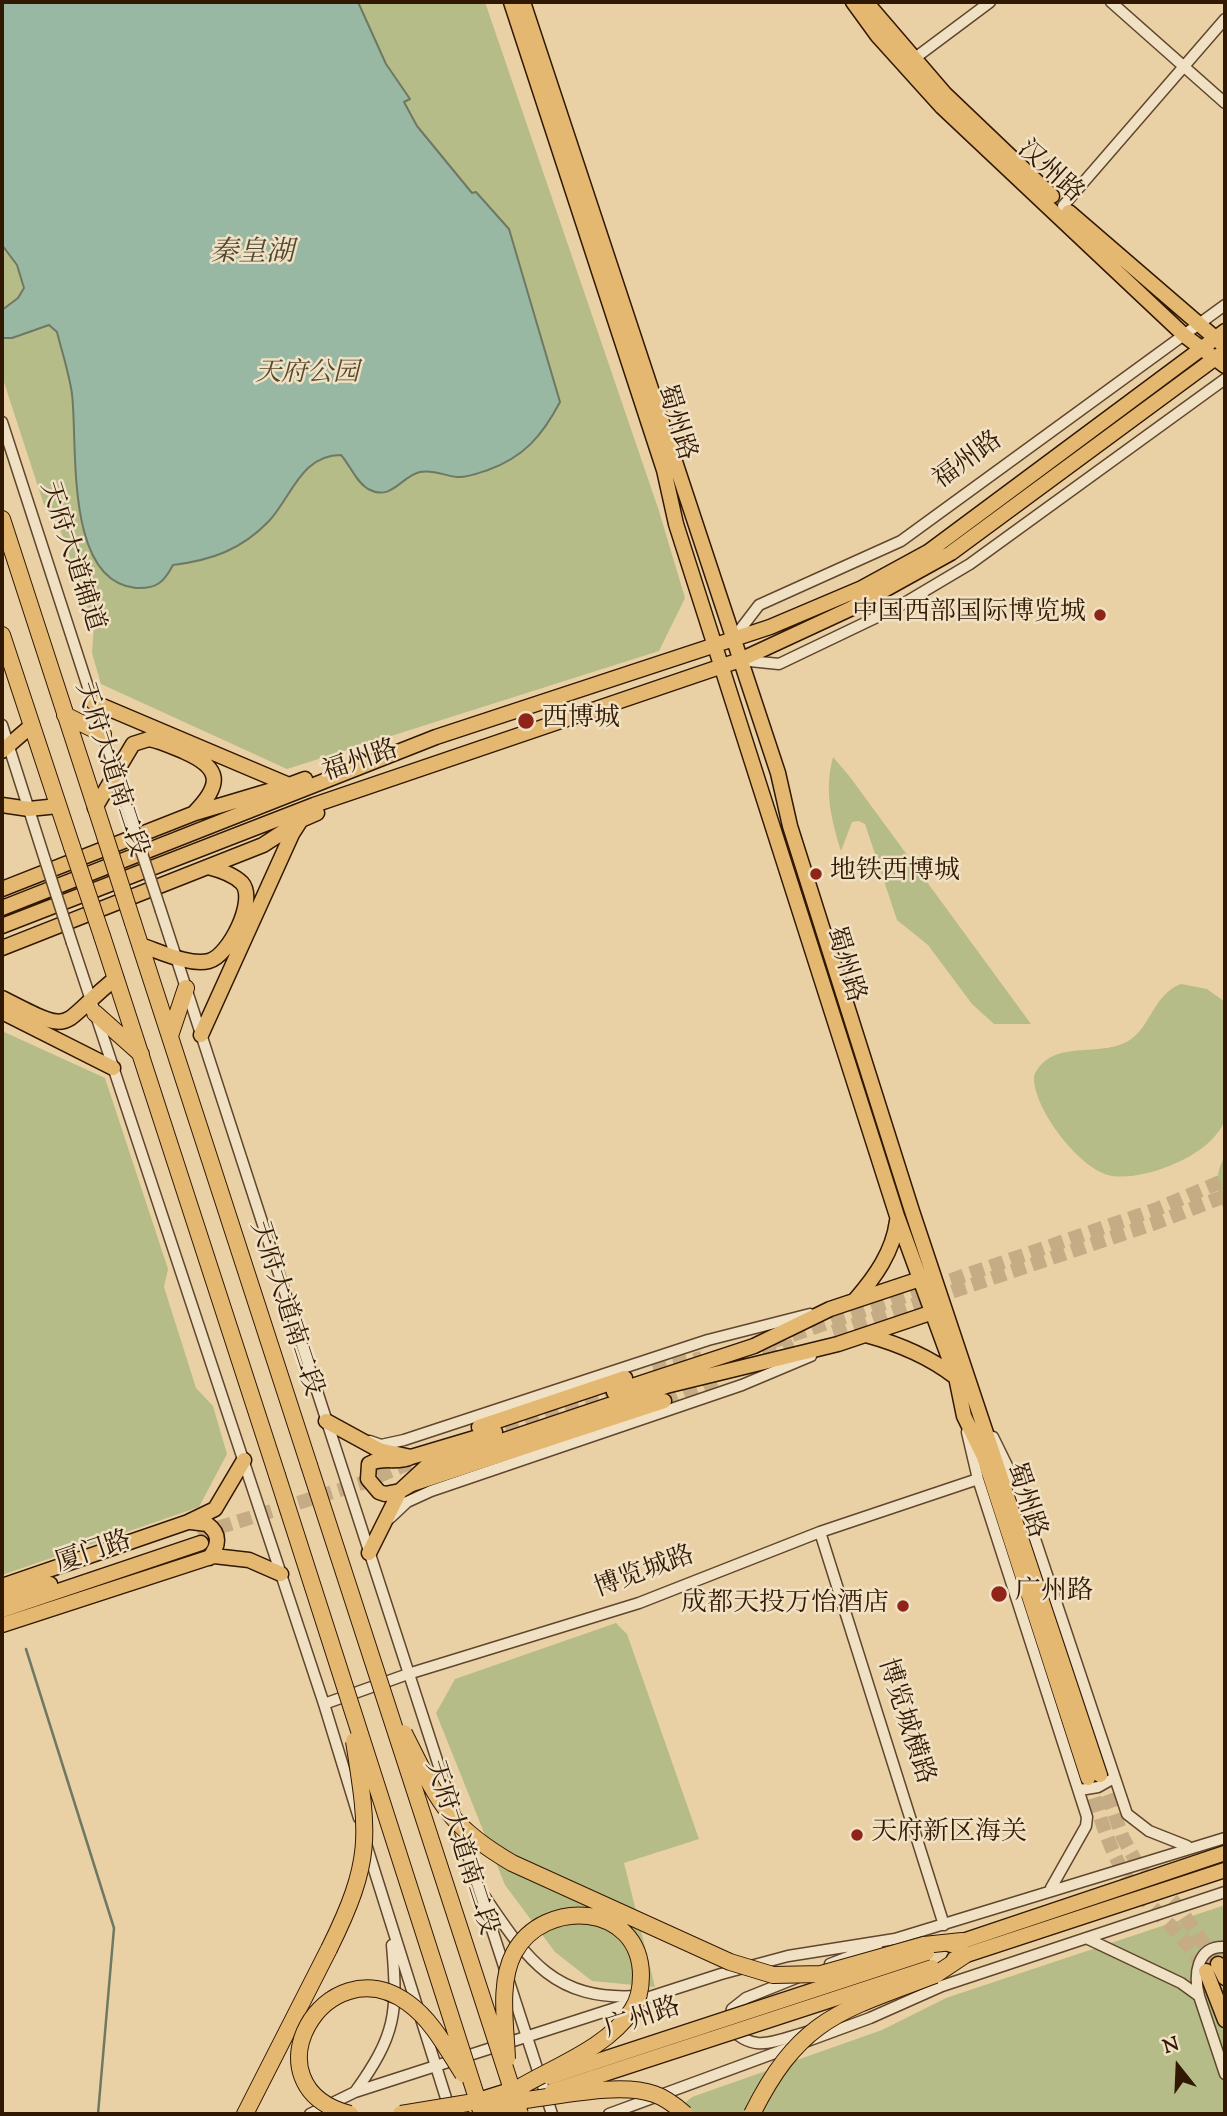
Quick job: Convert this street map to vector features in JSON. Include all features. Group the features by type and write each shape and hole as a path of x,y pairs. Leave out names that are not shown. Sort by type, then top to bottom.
{"highway":[{"name":"天府大道南二段","path":"2,519 381,1688 517,2093"},
{"path":"2,635 346,1687 476,2105"},
{"path":"65,715 103,734"},
{"path":"170,1036 186,988"},
{"path":"93,1006 141,1054"},
{"path":"244,2114 345,1916 364,1860 366,1817 346,1687"},
{"path":"381,1688 449,1817 463,1832 512,1863 730,1962 773,1975 821,1974 932,1965 964,1948"},
{"path":"578,1914 599,1916 621,1927 635,1947 641,1968 641,1988 633,2010 595,2045 517,2093 507,1975 514,1954 527,1934 552,1919 578,1914"},
{"path":"752,2114 772,2074 804,2036 853,2006 964,1948"},
{"path":"350,2114 319,2100 306,2085 300,2068 299,2049 303,2030 313,2014 329,2000 352,1990 380,1990 407,2002 423,2016 476,2105"},
{"path":"517,2093 636,2091 652,2093 685,2114"},
{"path":"401,2114 476,2105"}],"main road":[{"name":"蜀州路","path":"511,2 664,470 676,524 897,1216 927,1276"},
{"name":"蜀州路","path":"523,2 778,773 798,851 927,1276 979,1407 1096,1780"},
{"name":"汉州路","path":"853,2 909,64 1063,206 1200,326 1222,339"},
{"name":"汉州路","path":"866,2 942,107 1185,336 1201,350 1222,359"},
{"name":"福州路","path":"2,908 436,737 716,645 862,588 929,552 1201,350 1222,339"},
{"name":"福州路","path":"2,926 314,805 740,660 850,609 951,553 1222,359"},
{"path":"93,702 289,785"},
{"path":"5,747 31,726"},
{"path":"2,889 195,813 436,737"},
{"path":"96,808 133,744 149,738 204,761 210,768 214,786 211,796 195,813"},
{"path":"5,948 263,845 301,820 431,765"},
{"path":"2,805 29,809 58,806"},
{"path":"201,1035 301,820"},
{"path":"140,945 196,962 209,961 228,947 244,911 247,895 243,884 224,872 208,867"},
{"path":"2,998 50,1023 74,1019 93,1006 116,978"},
{"path":"2,1012 113,1068"},
{"path":"854,1301 874,1278 894,1239 897,1216"},
{"path":"664,1401 400,1491 385,1494 379,1492 368,1479 369,1464 374,1460 403,1462 411,1457 754,1346 830,1309 927,1276"},
{"name":"蜀州路","path":"939,1310 964,1416 984,1457 1096,1780"},
{"path":"369,1553 400,1491 427,1466 666,1386 838,1344 939,1310"},
{"path":"865,1335 897,1343 938,1364 956,1377"},
{"path":"379,1450 434,1442 653,1369"},
{"path":"326,1421 379,1450 411,1457"},
{"path":"2,1586 188,1522 215,1509 244,1460"},
{"path":"188,1522 207,1524 213,1528 218,1543 209,1558"},
{"name":"厦门路","path":"2,1600 199,1539 2,1610"},
{"path":"2,1625 209,1558 249,1560 281,1574"},
{"path":"964,1948 1225,1853"},
{"path":"964,1948 1225,1870"},
{"name":"广州路","path":"435,2114 517,2093 932,1965"},
{"path":"1216,1971 1225,2020"}],"street":[{"path":"909,64 990,2"},
{"path":"1111,2 1225,103"},
{"path":"1063,206 1225,19"},
{"name":"福州路","path":"733,639 759,606 901,541 1200,326 1225,305"},
{"name":"福州路","path":"740,660 779,664 896,608 970,564 1225,379"},
{"name":"天府大道辅道","path":"2,422 552,2114"},
{"path":"2,725 5,747 29,809 324,1704 433,2067 451,2114"},
{"path":"357,1437 381,1445 404,1440 708,1340 830,1309"},
{"path":"385,1522 407,1502 431,1491 730,1389 838,1344"},
{"path":"964,1416 978,1479 1096,1780 1133,1821 1149,1831 1190,1846"},
{"name":"博览城路","path":"324,1704 408,1674 639,1603 820,1532 978,1479"},
{"name":"博览城横路","path":"820,1532 944,1925"},
{"path":"1050,1890 1060,1877 1086,1826 1096,1780"},
{"path":"1225,1838 1190,1846 895,1939 746,1998 732,2009 727,2025 739,2039 747,2043 769,2042 838,2023 932,1965 1086,1938 1225,1892"},
{"path":"478,1886 523,1952 542,1971 565,1984 595,1993 621,1997 654,1995"},
{"path":"355,2092 378,2061 391,2030 397,1999 390,1922"},
{"path":"1086,1938 1181,1983 1199,1996"},
{"path":"310,2114 355,2092 654,1995 789,1956 895,1939"},
{"path":"1225,1947 1212,1949 1203,1955 1195,1979 1225,2074"},
{"path":"609,2114 870,2018 932,1965"},
{"path":"635,2114 651,2099"}],"green space":[{"name":"天府公园","path":"2,2 485,2 659,511 685,598 659,651 287,769 101,684 92,653 94,626 59,526 44,505 2,376"},
{"path":"833,757 1031,1024 994,1024 972,1004 928,945 897,920 865,824 852,822 841,851 830,804 829,781"},
{"path":"1181,984 1207,989 1225,1002 1225,1119 1207,1144 1177,1163 1159,1170 1126,1176 1099,1172 1073,1150 1049,1120 1035,1089 1034,1076 1041,1065 1061,1053 1110,1047 1132,1039 1163,996"},
{"path":"2,1031 105,1078 168,1269 164,1287 196,1388 213,1406 227,1454 199,1507 2,1575"},
{"path":"1225,1156 1225,1212 1218,1184 1219,1170"},
{"path":"616,1623 627,1634 699,1839 624,1863 655,1987 592,1981 555,1952 505,1885 436,1713 455,1679"},
{"path":"1225,1905 1225,2114 671,2114 692,2097 882,2030 946,1998"}],"water":[{"name":"秦皇湖","path":"2,2 358,2 386,64 410,99 404,102 417,126 472,193 476,192 509,229 560,402 539,435 512,459 488,470 461,477 430,471 420,472 384,492 376,492 364,486 341,455 327,457 307,469 269,521 237,546 213,557 173,565 163,580 155,586 136,588 113,580 96,562 79,508 72,394 57,332 49,325 12,338 2,338 2,310 18,298 24,288 17,265 2,245"}],"waterway":[{"path":"26,1649 114,1928 98,2114"}],"tunnel":[{"path":"772,1342 1157,1209 1225,1180"},
{"path":"833,1332 1158,1222 1225,1196"},
{"path":"765,1358 794,1345"},
{"path":"653,1369 702,1358"},
{"path":"664,1401 721,1377"},
{"path":"486,1437 626,1391"},
{"path":"198,1534 362,1483 417,1460"},
{"path":"1100,1775 1123,1838 1140,1869 1176,1904 1218,1964"},
{"path":"1088,1778 1107,1838 1120,1866 1138,1892 1183,1939 1206,1971"}],"place":[{"name":"中国西部国际博览城","path":"1100,615"},
{"name":"西博城","path":"526,721"},
{"name":"地铁西博城","path":"816,874"},
{"name":"广州路","path":"999,1594"},
{"name":"成都天投万怡酒店","path":"903,1606"},
{"name":"天府新区海关","path":"857,1835"}]}
